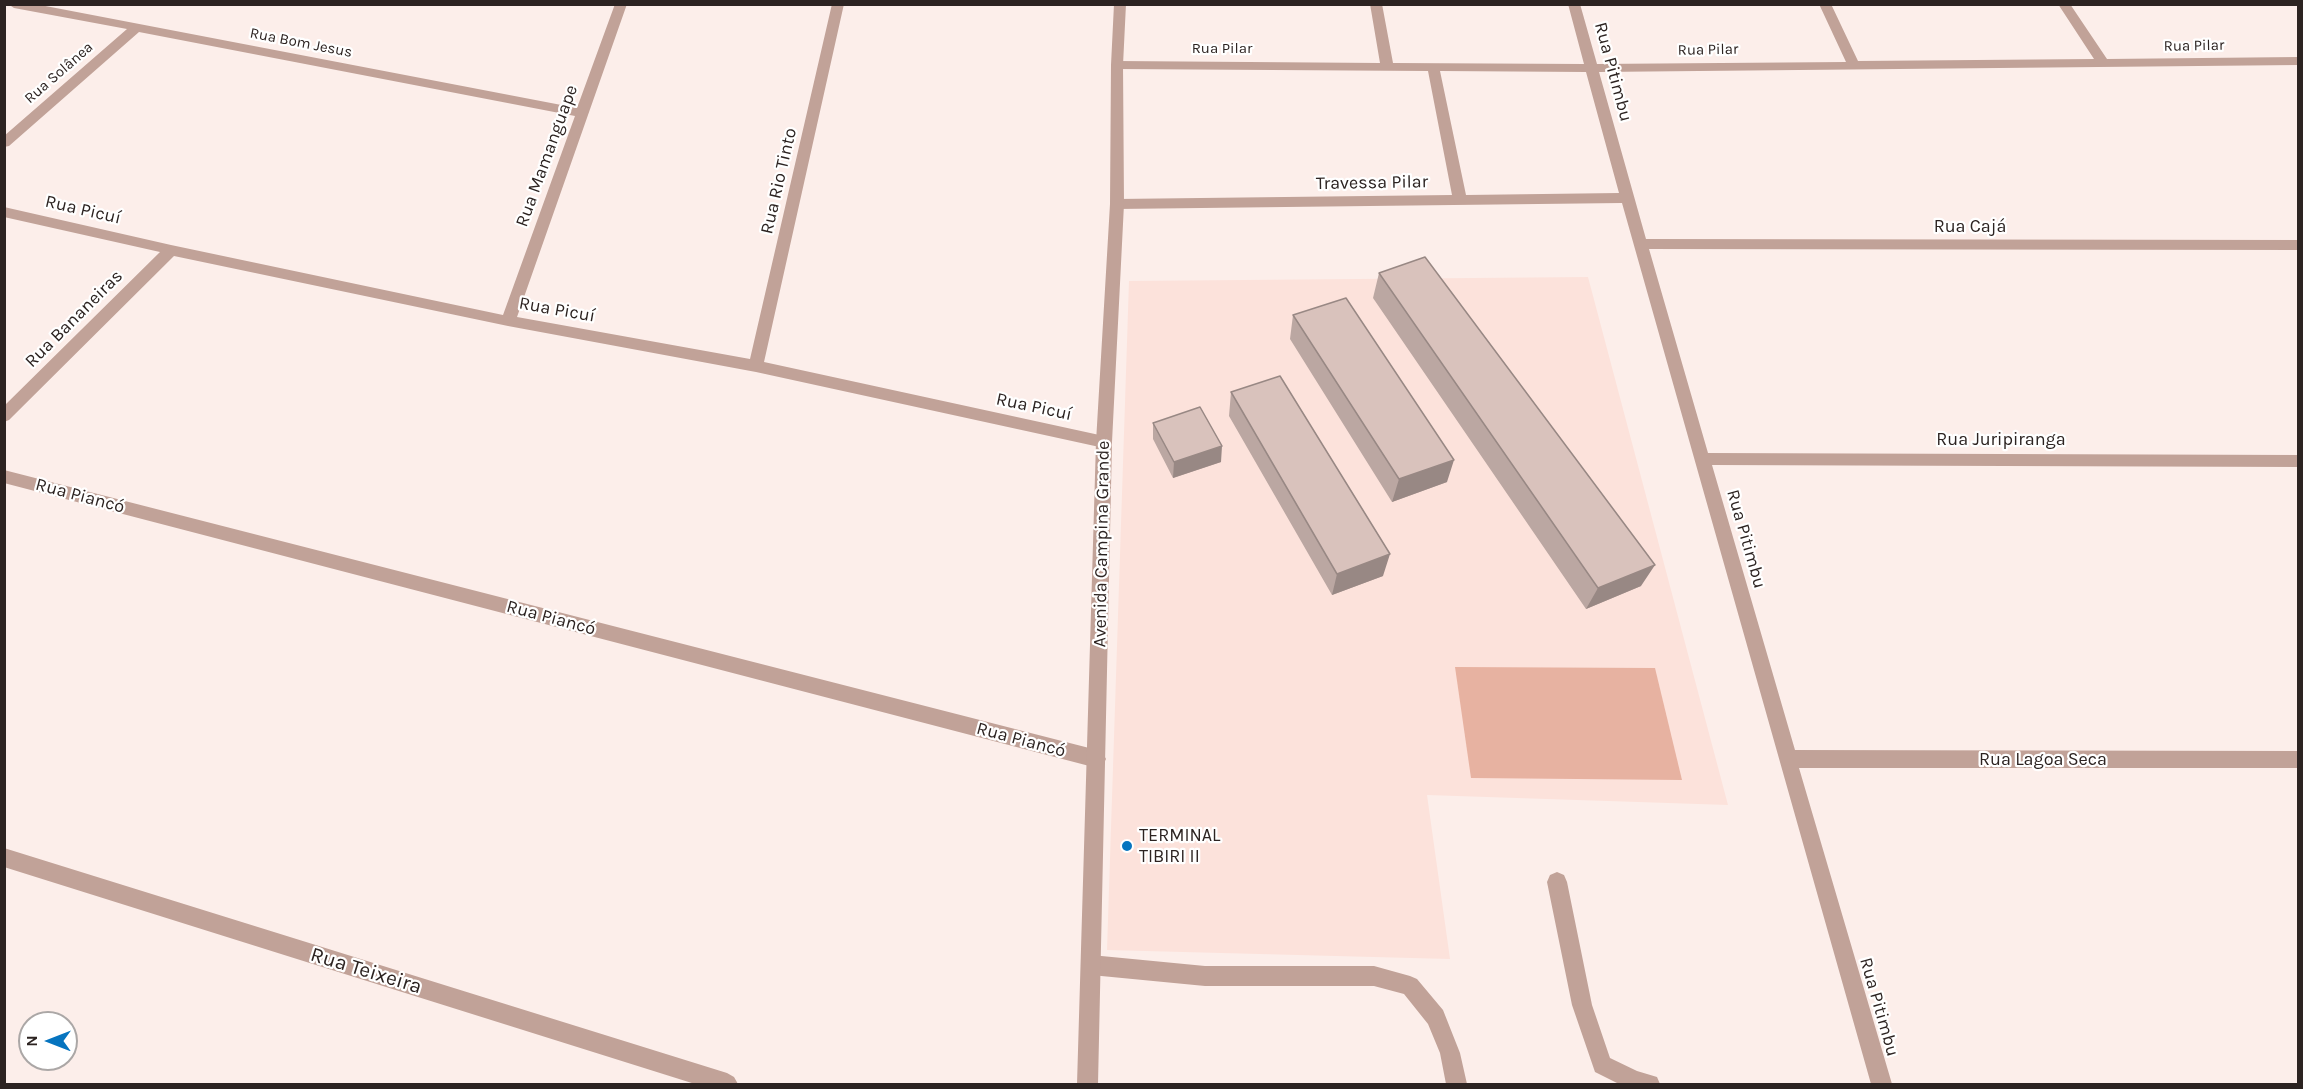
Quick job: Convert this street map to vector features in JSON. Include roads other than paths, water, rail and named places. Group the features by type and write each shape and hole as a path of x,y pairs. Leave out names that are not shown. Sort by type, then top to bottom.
{"street":[{"name":"Rua Bom Jesus","path":"14,4 581,113"},
{"name":"Rua Mamanguape","path":"508,321 621,4"},
{"name":"Rua Rio Tinto","path":"756,366 838,4"},
{"name":"Avenida Campina Grande","path":"1088,1084 1104,442 1117,204 1117,65 1120,4"},
{"path":"1376,4 1387,65"},
{"name":"Rua Pitimbu","path":"1574,4 1627,198 1881,1084"},
{"path":"1825,4 1853,64"},
{"path":"2064,4 2103,63"},
{"name":"Rua Solânea","path":"4,143 136,28"},
{"name":"Rua Pilar","path":"1117,65 1591,68 2298,61"},
{"path":"1433,66 1460,200"},
{"name":"Travessa Pilar","path":"1117,204 1627,198"},
{"name":"Rua Picuí","path":"4,212 171,250 508,321 756,366 1104,442"},
{"name":"Rua Cajá","path":"1641,244 2298,245"},
{"name":"Rua Bananeiras","path":"4,416 171,250"},
{"name":"Rua Juripiranga","path":"1703,459 2298,461"},
{"name":"Rua Piancó","path":"4,476 1097,759"},
{"name":"Rua Lagoa Seca","path":"1787,759 2298,760"},
{"name":"Rua Teixeira","path":"4,857 727,1084"},
{"path":"1557,882 1582,1005 1602,1065 1635,1082 1650,1084"},
{"path":"1091,965 1205,976 1374,976 1410,986 1436,1017 1450,1053 1456,1084"}],"place":[{"name":"TERMINAL TIBIRI II","path":"1127,846"}]}
